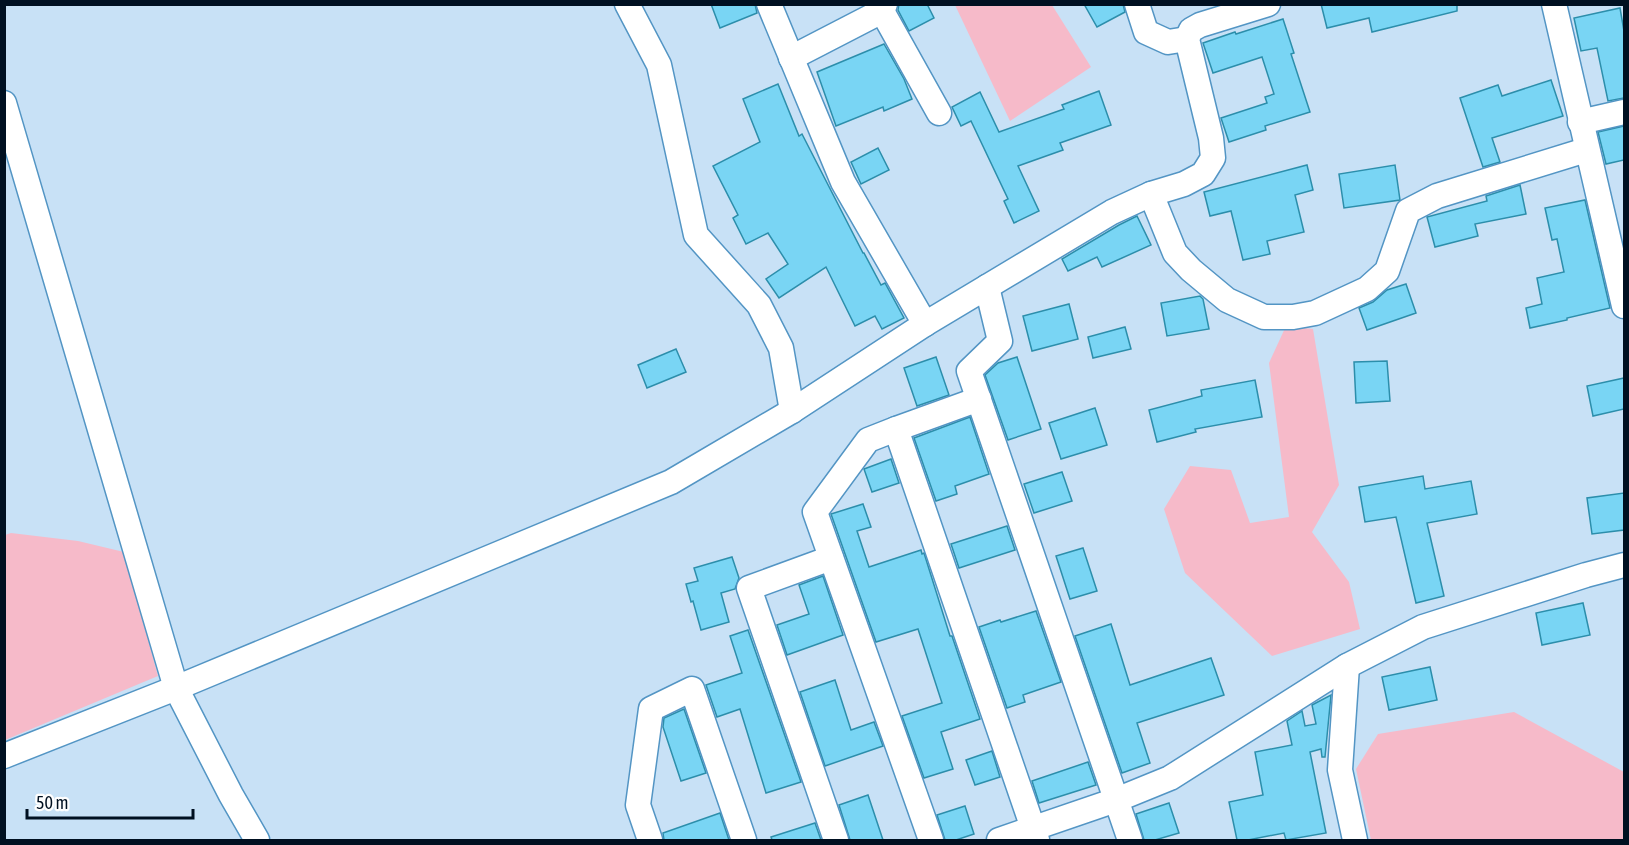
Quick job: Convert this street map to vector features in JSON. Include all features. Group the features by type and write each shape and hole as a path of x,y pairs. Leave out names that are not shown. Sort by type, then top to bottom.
{"street":[{"path":"627,4 659,65 696,235 759,305 781,348 792,411"},
{"path":"769,4 843,182 926,324"},
{"path":"1137,4 1146,32 1168,42 1187,39"},
{"path":"4,756 176,688 671,482 792,411 926,324 1112,213 1151,194 1184,184 1203,174 1213,158 1211,138 1187,39 1191,30 1200,24 1268,4"},
{"path":"1554,4 1624,306"},
{"path":"791,58 884,8 939,113"},
{"path":"4,103 176,688 257,840"},
{"path":"1580,122 1624,112"},
{"path":"1151,194 1175,253 1191,270 1227,300 1264,317 1293,317 1315,313 1367,289 1387,271 1408,211 1437,196 1586,150"},
{"path":"987,287 1000,341 969,371 1130,840"},
{"path":"931,840 815,512 868,440 979,399"},
{"path":"896,429 1035,835"},
{"path":"831,558 749,588 836,840"},
{"path":"999,840 1035,835 1170,778 1347,666 1423,627 1624,565"},
{"path":"1347,666 1340,770 1355,840"},
{"path":"650,840 638,805 651,709 692,689 744,840"}],"shaded area":[{"path":"955,5 1052,5 1091,67 1010,121"},
{"path":"1286,326 1313,329 1339,485 1312,532 1349,582 1360,629 1272,656 1185,573 1164,509 1190,466 1231,470 1250,523 1289,517 1269,363"},
{"path":"11,533 78,541 124,552 158,676 5,740 5,535"},
{"path":"1514,712 1624,772 1624,840 1371,840 1356,769 1378,734"}],"building":[{"path":"711,4 755,4 757,13 720,28"},
{"path":"899,4 927,4 934,18 909,31 898,10"},
{"path":"1084,4 1123,4 1125,12 1097,27"},
{"path":"1321,4 1457,4 1457,11 1372,32 1369,18 1327,28"},
{"path":"1620,8 1624,31 1624,98 1608,101 1597,48 1581,51 1574,18"},
{"path":"1283,19 1294,53 1291,54 1310,112 1265,126 1266,130 1229,142 1221,118 1267,103 1265,97 1274,94 1262,57 1213,73 1203,43"},
{"path":"884,44 904,79 912,99 884,111 883,107 836,126 817,72"},
{"path":"1551,80 1563,116 1492,138 1500,162 1483,167 1460,98 1498,85 1502,96"},
{"path":"778,84 799,136 802,134 863,253 881,285 885,283 904,318 882,329 875,316 855,326 826,267 779,298 766,279 788,264 768,233 746,244 733,218 738,215 713,166 760,142 743,99"},
{"path":"1099,91 1111,125 1060,143 1063,150 1018,166 1039,211 1014,223 1004,201 1008,199 971,121 961,126 952,107 980,92 999,132 1064,109 1062,105"},
{"path":"1624,126 1624,160 1606,164 1598,132"},
{"path":"878,148 889,170 861,184 851,162"},
{"path":"1307,165 1313,190 1295,195 1304,232 1267,241 1270,254 1243,260 1231,211 1210,216 1204,192"},
{"path":"1395,165 1400,200 1344,208 1339,174"},
{"path":"1520,185 1526,214 1475,224 1478,236 1435,247 1427,217 1487,201 1486,196"},
{"path":"1585,200 1610,308 1530,328 1526,308 1542,304 1537,278 1564,272 1557,239 1552,240 1545,208"},
{"path":"1137,216 1151,245 1102,267 1097,257 1068,271 1062,259"},
{"path":"1406,284 1416,313 1367,330 1359,308 1373,302 1387,290"},
{"path":"1200,296 1203,299 1209,329 1167,336 1161,303"},
{"path":"1069,304 1078,339 1032,351 1023,316"},
{"path":"1125,327 1131,349 1093,358 1088,337"},
{"path":"676,349 686,372 647,388 638,365"},
{"path":"936,357 949,395 917,406 904,368"},
{"path":"1017,357 1041,429 1008,440 985,375 998,363"},
{"path":"1387,361 1390,401 1356,403 1354,362"},
{"path":"1624,378 1624,409 1593,416 1587,386"},
{"path":"1255,380 1262,417 1195,429 1196,432 1157,442 1149,410 1202,396 1201,390"},
{"path":"1095,408 1107,445 1061,459 1049,423"},
{"path":"970,417 989,474 955,486 957,494 936,501 914,438"},
{"path":"891,459 899,483 872,492 864,469"},
{"path":"1062,472 1072,501 1034,513 1024,484"},
{"path":"1423,476 1425,489 1471,481 1477,514 1427,523 1444,596 1416,603 1396,517 1365,522 1359,487"},
{"path":"1624,493 1624,530 1592,534 1587,498"},
{"path":"863,504 871,527 857,531 869,567 921,550 922,554 924,553 950,636 952,636 980,719 941,732 953,769 924,778 902,716 942,703 918,629 876,642 831,514"},
{"path":"1007,526 1015,550 959,568 951,544"},
{"path":"1083,548 1097,591 1070,599 1056,556"},
{"path":"732,557 739,578 735,589 721,593 729,622 701,630 686,584 698,581 694,568"},
{"path":"823,576 843,635 787,655 777,625 809,614 799,585"},
{"path":"1583,603 1590,635 1542,645 1536,613"},
{"path":"1036,611 1061,682 1023,695 1025,702 1007,708 979,627"},
{"path":"1111,624 1130,685 1211,658 1224,695 1137,723 1150,763 1122,773 1075,636"},
{"path":"748,630 801,782 766,793 740,709 717,717 706,685 742,673 730,636"},
{"path":"1430,667 1437,700 1389,710 1382,677"},
{"path":"835,680 851,730 874,722 883,746 825,766 800,692"},
{"path":"1331,695 1325,757 1322,757 1321,749 1310,752 1326,833 1286,840 1284,833 1237,840 1229,802 1263,795 1255,752 1292,745 1287,721 1302,711 1305,726 1316,724 1312,705"},
{"path":"684,709 706,773 681,781 663,727 664,718"},
{"path":"992,751 1000,777 975,785 966,760"},
{"path":"1088,762 1096,785 1039,803 1032,781"},
{"path":"868,795 883,840 850,840 839,805"},
{"path":"1169,803 1179,833 1155,840 1144,840 1136,814"},
{"path":"965,806 974,834 956,840 945,840 937,815"},
{"path":"720,813 729,840 664,840 663,833"},
{"path":"815,823 821,840 772,840 771,837"}]}
